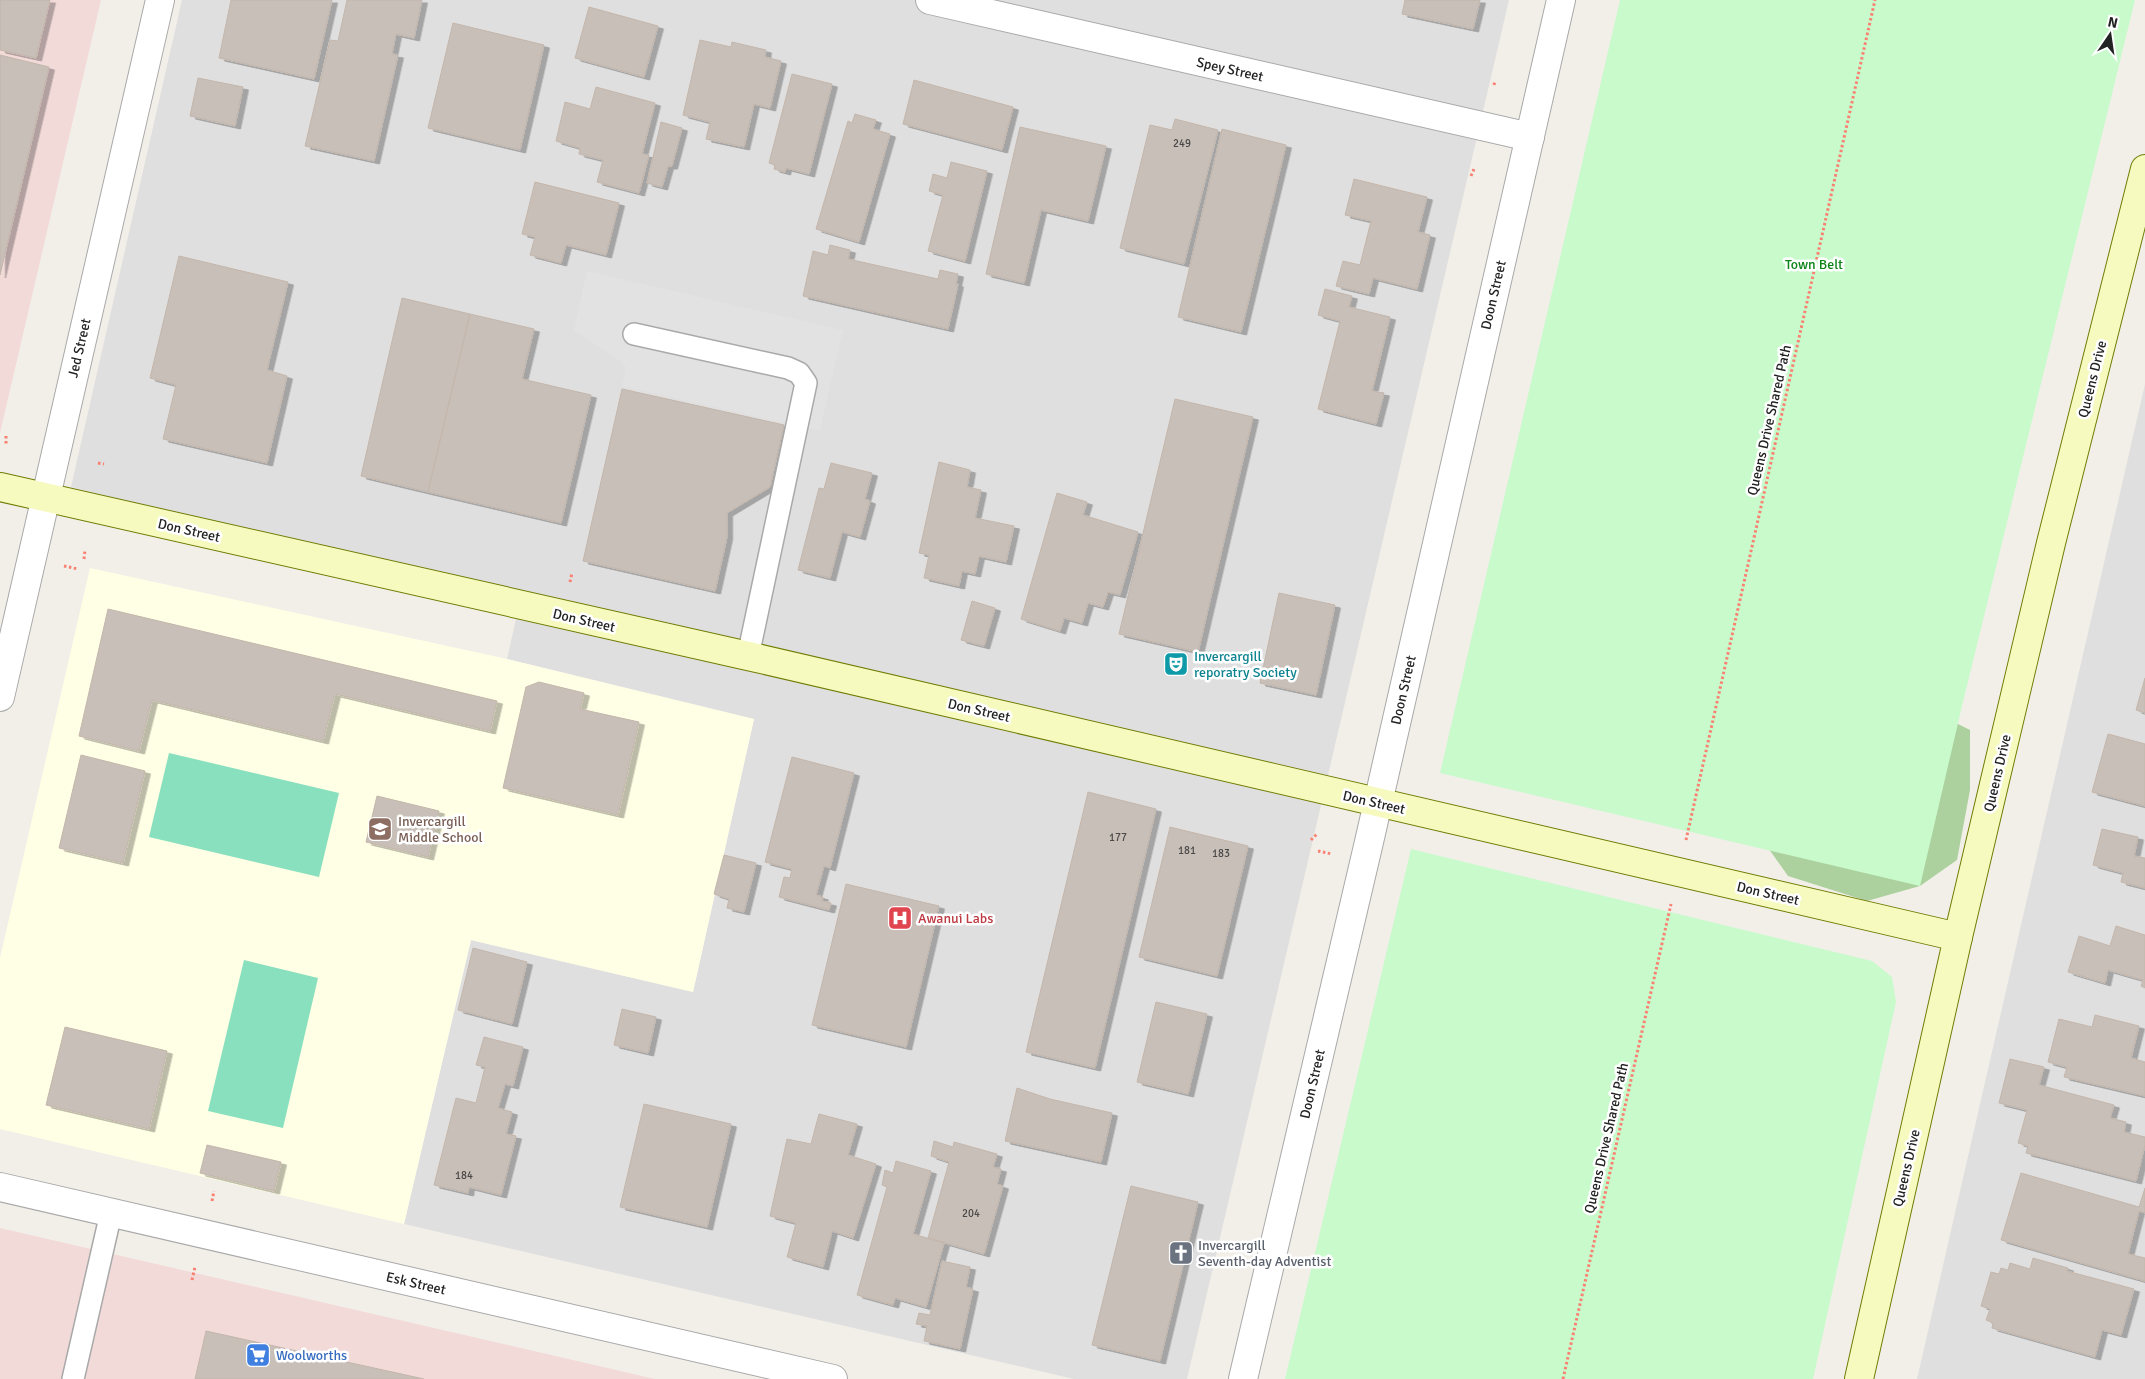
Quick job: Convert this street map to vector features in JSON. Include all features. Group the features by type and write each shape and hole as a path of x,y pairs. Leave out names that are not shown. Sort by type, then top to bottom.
{"street":[{"name":"Jed Street","path":"0,697 160,0"},
{"name":"Spey Street","path":"930,0 1530,137"},
{"name":"Doon Street","path":"1243,1379 1562,0"},
{"name":"Queens Drive","path":"1859,1379 1958,937 2051,543 2145,169"},
{"name":"Don Street","path":"0,487 748,656 1377,804 1958,937"},
{"name":"Esk Street","path":"0,1187 833,1379"}],"lane":[{"path":"634,334 788,368 800,373 806,383 748,656"},
{"path":"73,1379 111,1213"}],"path":[{"name":"Queens Drive Shared Path","path":"1685,844 1875,0"},
{"path":"1471,176 1474,169"},
{"path":"6,436 6,444"},
{"path":"98,463 104,464"},
{"path":"84,550 84,559"},
{"path":"63,566 78,569"},
{"path":"1311,840 1318,833"},
{"path":"1318,851 1332,854"},
{"name":"Queens Drive Shared Path","path":"1562,1379 1672,901"},
{"path":"211,1206 214,1191"},
{"path":"192,1280 196,1262"}],"shaded area":[{"path":"0,0 101,0 0,433"},
{"path":"182,0 1509,0 1187,1379 1074,1379 404,1224 471,940 693,992 754,719 507,659 521,597 71,487"},
{"path":"587,271 843,330 820,431 622,386 626,368 622,362 574,330"},
{"path":"2145,384 2145,1379 1917,1379"},
{"name":"Invercargill Middle School","path":"90,568 507,659 754,719 693,992 471,940 404,1224 0,1129 0,958"},
{"path":"0,1228 655,1379 0,1379"}],"green space":[{"name":"Town Belt","path":"1620,0 2135,0 1962,706 1920,886 1440,773"},
{"path":"1906,698 1970,730 1970,790 1957,860 1920,886 1867,901 1788,876 1752,825"},
{"path":"169,753 339,793 319,877 149,837"},
{"path":"1411,849 1872,961 1892,977 1896,1002 1813,1379 1285,1379"},
{"path":"244,960 318,978 283,1128 208,1111"}],"building":[{"path":"0,0 50,0 36,58 0,50"},
{"path":"231,0 332,0 314,79 219,58"},
{"path":"347,0 422,0 414,38 396,34 392,54 398,55 374,161 305,146 330,40 338,41"},
{"path":"1405,0 1480,0 1473,29 1402,14"},
{"path":"589,7 658,26 644,77 575,58"},
{"path":"453,23 544,45 520,150 428,128"},
{"path":"700,40 731,47 732,42 766,50 765,57 781,61 770,108 754,104 744,147 706,139 710,122 683,115"},
{"path":"0,55 49,67 0,275"},
{"path":"792,74 832,84 809,174 786,168 785,172 774,169 775,165 769,163"},
{"path":"198,78 243,87 235,126 190,116"},
{"path":"914,80 1013,107 1002,150 903,124"},
{"path":"596,87 655,103 642,154 649,155 639,193 597,182 603,160 579,154 580,148 556,141 565,102 590,109"},
{"path":"855,114 876,120 873,129 890,134 859,242 816,229 848,121 852,123"},
{"path":"1175,119 1218,130 1184,264 1120,248 1150,125 1172,130"},
{"path":"661,122 682,128 672,166 668,166 662,187 647,183"},
{"path":"1020,127 1106,146 1088,221 1041,210 1024,283 986,274"},
{"path":"1222,129 1286,145 1241,332 1178,317"},
{"path":"951,162 987,171 965,261 928,251 943,195 929,191 933,174 947,178"},
{"path":"1354,179 1427,197 1418,232 1430,235 1417,289 1373,278 1369,294 1336,286 1343,261 1360,265 1371,221 1345,215"},
{"path":"535,182 619,203 606,255 566,245 561,263 530,255 535,237 522,234"},
{"path":"830,245 850,250 848,259 938,279 940,270 958,274 956,284 958,284 948,329 803,296 813,251 828,255"},
{"path":"179,256 288,282 267,370 287,376 267,463 163,439 176,385 150,378"},
{"path":"1325,289 1352,296 1349,307 1390,317 1372,391 1384,393 1376,424 1318,409 1340,321 1318,315"},
{"path":"402,298 470,314 428,492 361,476"},
{"path":"470,314 534,329 522,379 591,395 561,523 428,492"},
{"path":"622,389 784,425 770,487 727,513 727,537 715,591 583,561"},
{"path":"1175,399 1253,417 1198,652 1119,634"},
{"path":"939,462 970,470 967,487 981,490 975,518 1014,526 1006,562 979,556 975,574 962,571 959,586 924,578 929,555 919,553"},
{"path":"831,463 872,473 865,499 870,501 860,537 842,532 830,578 798,570 819,488 824,489"},
{"path":"1057,493 1087,502 1083,515 1138,532 1120,595 1108,592 1103,607 1088,603 1082,623 1064,618 1060,631 1021,619"},
{"path":"1279,593 1335,605 1316,695 1260,683"},
{"path":"972,601 995,608 984,646 961,640"},
{"path":"108,609 497,701 490,731 335,694 323,741 152,700 139,751 79,736"},
{"path":"2145,678 2145,713 2136,710"},
{"path":"539,682 584,693 580,709 639,722 618,815 503,788 526,687"},
{"path":"2108,734 2145,744 2145,806 2092,792"},
{"path":"81,755 145,771 123,863 59,848"},
{"path":"792,757 854,773 830,868 824,866 816,895 823,897 822,901 831,903 829,910 779,897 784,877 790,878 792,869 765,862"},
{"path":"1088,792 1156,809 1095,1068 1026,1052"},
{"path":"377,796 439,811 428,857 366,842"},
{"path":"1170,827 1248,846 1217,976 1139,957"},
{"path":"2102,829 2138,837 2134,856 2145,858 2145,888 2121,882 2123,873 2093,865"},
{"path":"724,855 756,863 744,912 727,908 729,899 714,894"},
{"path":"846,884 939,906 906,1047 812,1025"},
{"path":"2116,926 2145,935 2145,988 2141,986 2143,980 2108,970 2105,983 2068,972 2079,936 2110,946"},
{"path":"473,948 527,962 512,1024 458,1010"},
{"path":"1156,1002 1207,1014 1188,1094 1137,1082"},
{"path":"622,1009 656,1017 648,1053 614,1045"},
{"path":"2095,1015 2139,1026 2131,1058 2145,1062 2145,1096 2064,1077 2067,1067 2048,1062 2059,1019 2092,1027"},
{"path":"65,1027 167,1051 149,1129 46,1105"},
{"path":"484,1037 523,1047 513,1086 505,1084 498,1108 512,1112 506,1134 516,1136 501,1195 469,1187 468,1193 434,1185 456,1098 476,1103 485,1067 476,1065"},
{"path":"2010,1059 2044,1067 2039,1085 2114,1105 2110,1118 2126,1122 2124,1132 2145,1137 2145,1145 2136,1181 2026,1153 2028,1146 2018,1143 2027,1110 1999,1103"},
{"path":"1017,1088 1050,1099 1112,1113 1101,1162 1005,1141"},
{"path":"644,1104 731,1124 707,1227 620,1207"},
{"path":"819,1114 857,1124 848,1155 876,1164 853,1238 832,1231 823,1267 787,1257 796,1223 770,1216 787,1139 811,1144"},
{"path":"934,1141 953,1147 954,1142 997,1154 993,1167 1001,1169 997,1184 1003,1186 984,1254 928,1238 949,1162 931,1156"},
{"path":"207,1145 281,1162 274,1191 200,1173"},
{"path":"896,1161 931,1171 913,1234 944,1243 926,1307 895,1298 893,1305 857,1295 887,1187 882,1185 885,1170 893,1173"},
{"path":"2021,1173 2139,1207 2145,1188 2145,1213 2139,1211 2128,1254 2145,1258 2145,1281 2001,1240"},
{"path":"1131,1186 1198,1202 1160,1361 1092,1345"},
{"path":"2033,1258 2068,1268 2067,1271 2134,1289 2121,1335 2102,1330 2095,1357 1992,1328 1993,1323 1986,1320 1990,1309 1981,1306 1991,1272 1999,1274 2001,1268 2008,1270 2010,1263 2030,1269"},
{"path":"942,1261 970,1267 966,1287 973,1289 960,1349 924,1341 927,1326 916,1324 919,1313 930,1315"},
{"name":"Woolworths","path":"206,1331 424,1379 195,1379"}],"place":[{"name":"Invercargill reporatry Society","path":"1176,664"},
{"name":"Invercargill Middle School","path":"380,829"},
{"name":"Awanui Labs","path":"900,918"},
{"name":"Invercargill Seventh-day Adventist","path":"1181,1253"},
{"name":"Woolworths","path":"258,1355"}]}
